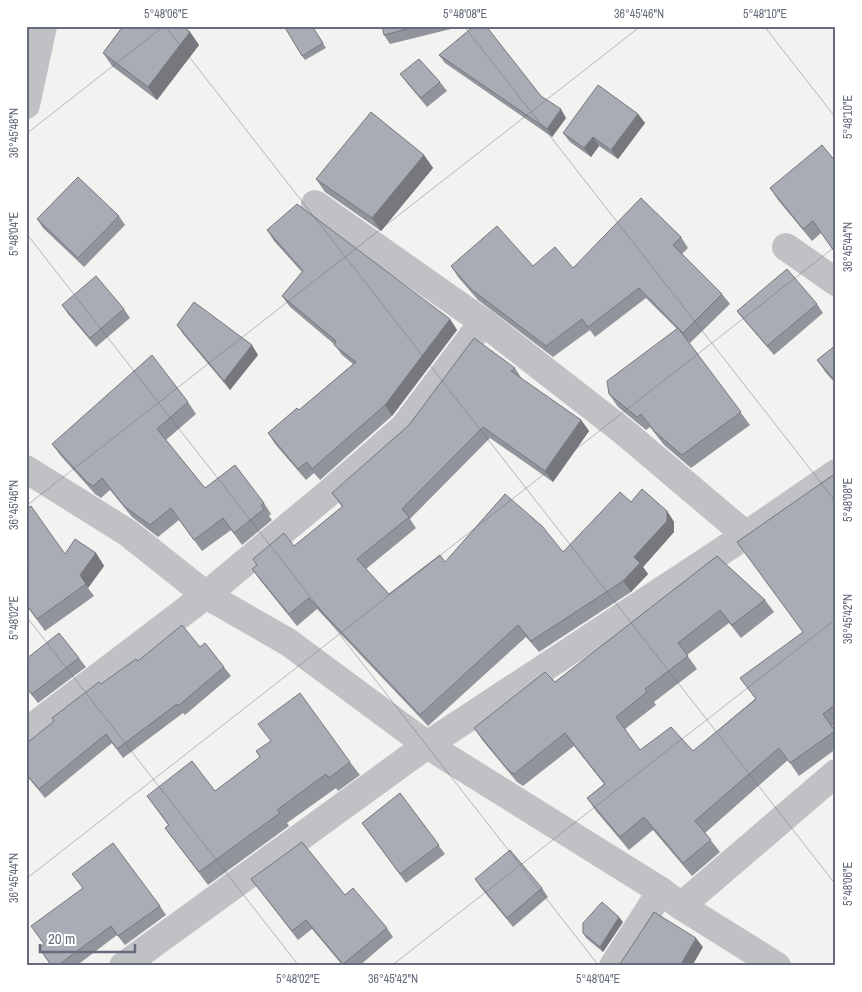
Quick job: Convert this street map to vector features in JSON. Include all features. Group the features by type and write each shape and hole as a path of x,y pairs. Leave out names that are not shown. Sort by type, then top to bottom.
{"street":[{"path":"26,105 44,26"},
{"path":"315,204 483,322 623,430 746,535"},
{"path":"786,246 836,282"},
{"path":"26,732 206,595 331,492 404,426 483,322"},
{"path":"26,470 128,533 206,595 288,642 427,745 777,966"},
{"path":"124,966 427,745 746,535 836,473"},
{"path":"613,966 671,898 836,774"}],"building":[{"path":"123,26 183,26 190,32 148,87 103,53"},
{"path":"284,26 312,26 323,43 302,56"},
{"path":"382,26 418,26 384,35"},
{"path":"474,26 486,26 541,96 561,109 547,129 439,55"},
{"path":"419,59 440,82 421,98 400,74"},
{"path":"598,85 638,114 611,150 593,137 584,148 563,133"},
{"path":"371,112 424,155 372,218 316,179"},
{"path":"822,145 836,162 836,254 813,221 803,229 770,188"},
{"path":"78,177 119,216 78,258 37,219"},
{"path":"641,198 681,237 673,245 722,294 683,333 639,288 588,327 582,319 546,346 471,289 451,266 497,226 533,266 555,247 573,268"},
{"path":"297,204 450,319 385,405 312,469 307,462 298,469 268,433 297,408 299,410 356,362 334,345 336,341 282,296 303,271 267,230"},
{"path":"787,269 817,304 767,346 737,311"},
{"path":"96,276 124,309 90,338 62,305"},
{"path":"194,302 252,345 224,381 177,325"},
{"path":"678,328 741,412 682,455 655,432 641,414 637,417 609,394 607,381"},
{"path":"474,338 515,368 511,371 581,420 545,471 483,427 402,509 409,517 357,559 389,594 440,555 445,562 505,494 542,526 563,552 620,492 631,502 642,489 667,511 667,521 634,557 640,563 623,581 531,641 518,625 420,715 309,598 289,614 252,569 257,565 253,559 284,533 294,546 343,506 332,493 409,425"},
{"path":"836,345 836,382 817,360"},
{"path":"152,355 188,402 157,429 205,488 235,465 264,503 261,505 264,509 234,533 223,518 194,540 171,508 150,525 124,506 102,478 93,486 87,482 52,444"},
{"path":"836,473 836,704 823,714 835,731 790,763 779,748 695,821 711,840 683,863 644,817 620,837 587,798 605,784 565,733 514,774 508,770 474,728 545,672 555,682 717,556 765,600 732,625 720,610 678,643 688,656 645,689 647,692 616,717 640,750 671,727 693,751 756,699 740,678 803,632 737,542"},
{"path":"31,506 65,554 75,539 96,553 80,575 86,584 37,619 26,604 26,563 29,561 26,557 26,509"},
{"path":"182,625 200,647 205,643 224,667 178,706 177,704 117,749 106,734 39,789 26,774 26,744 54,721 52,718 99,682 101,684 136,659 138,661"},
{"path":"59,633 79,658 32,694 26,687 26,659"},
{"path":"300,693 350,762 329,778 326,774 277,810 280,813 199,872 165,828 169,825 147,796 192,761 215,791 260,757 256,751 271,741 258,724"},
{"path":"400,793 439,845 400,874 362,823"},
{"path":"302,842 345,895 353,888 387,928 343,964 306,920 292,931 251,879"},
{"path":"113,843 160,906 118,936 111,926 57,966 52,966 39,948 44,944 31,926 83,888 72,874"},
{"path":"510,850 542,888 507,918 475,879"},
{"path":"602,902 619,917 600,947 583,933 583,923"},
{"path":"654,912 696,938 680,966 623,966 620,964"}]}
